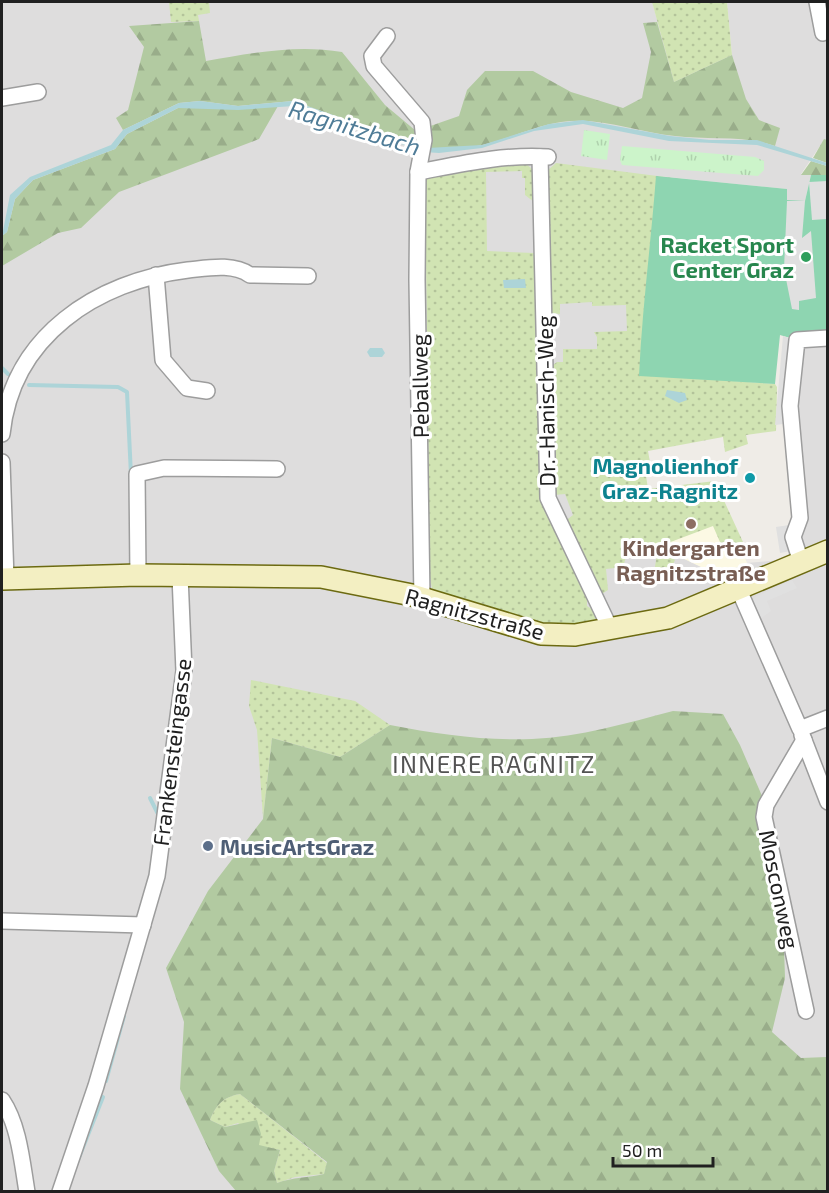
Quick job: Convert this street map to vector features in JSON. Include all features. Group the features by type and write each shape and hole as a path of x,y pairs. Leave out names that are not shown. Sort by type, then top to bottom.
{"main road":[{"name":"Ragnitzstraße","path":"4,579 138,575 321,577 422,599 542,634 575,635 609,631 668,618 828,551"}],"street":[{"path":"817,2 823,33"},
{"name":"Peballweg","path":"387,36 372,56 374,66 422,122 422,147 418,172 422,599"},
{"path":"2,98 38,92"},
{"name":"Dr.-Hanisch-Weg","path":"418,172 482,160 545,157 548,498 607,622 609,631"},
{"path":"2,434 6,407 18,374 56,324 72,311 114,288 156,275 227,267 242,270 250,275 308,276"},
{"path":"156,275 163,360 187,388 207,391"},
{"path":"801,562 793,537 800,518 790,406 797,340 828,338"},
{"path":"2,462 4,579"},
{"path":"138,575 137,474 164,468 277,469"},
{"name":"Frankensteingasse","path":"60,1191 96,1086 157,876 183,679 180,576"},
{"path":"739,590 802,734 828,802"},
{"path":"802,734 828,718"},
{"name":"Mosconweg","path":"802,734 766,805 764,817 806,1011"},
{"path":"2,921 143,925"},
{"path":"2,1100 8,1110 17,1139 27,1191"}],"shaded area":[{"path":"2,2 652,2 675,82 732,55 727,2 827,2 827,140 824,140 801,174 811,175 805,201 787,201 787,189 657,176 632,432 659,547 702,567 707,579 747,563 791,559 792,516 784,390 797,340 827,338 827,1191 2,1192"},
{"path":"827,181 827,219 812,220 809,182"},
{"path":"787,201 805,201 802,238 811,231 816,298 799,301 799,310 792,309 784,269"},
{"path":"783,336 797,340 788,384 782,398 783,424 775,425"},
{"name":"Kindergarten Ragnitzstraße","path":"717,491 747,563 707,580 701,567 659,547"},
{"path":"789,525 791,551 780,553 776,527"},
{"path":"792,580 797,588 767,601 771,611 757,621 751,604 755,597"}],"green space":[{"path":"169,2 209,2 210,13 198,15 199,21 171,22"},
{"path":"652,2 727,2 732,55 674,82"},
{"path":"199,21 206,61 291,49 342,52 385,105 416,131 459,116 467,90 485,71 533,71 571,92 623,108 642,98 651,52 643,23 657,22 674,82 732,55 746,99 759,120 780,128 775,146 751,140 675,136 604,123 575,121 531,129 475,146 427,148 293,101 238,106 200,101 179,103 123,130 116,118 128,110 144,47 129,26"},
{"path":"278,106 259,139 119,192 81,228 58,233 2,266 2,236 7,232 15,199 33,180 115,149 127,134 178,108"},
{"path":"584,130 610,134 607,160 581,156"},
{"path":"824,139 827,140 827,163 813,158"},
{"path":"622,146 755,157 764,161 764,170 758,176 622,165 620,160"},
{"path":"523,161 532,169 534,202 525,195 525,178 522,178 522,171 486,172 487,251 534,253 543,505 587,591 587,606 594,611 597,617 596,623 579,626 537,621 432,589 430,577 425,179 480,163"},
{"path":"811,161 827,166 827,175 801,175"},
{"path":"556,163 712,183 669,376 775,384 777,387 776,431 746,435 748,444 725,452 723,437 648,451 651,468 645,469 648,489 715,481 743,542 723,549 713,526 660,546 675,560 666,579 654,573 657,554 629,547 623,567 606,569 608,590 602,594 564,522 573,515 565,494 554,495 549,368 557,362 563,362 563,349 597,349 597,337 594,332 627,331 626,305 592,306 592,302 560,304 560,314 551,313 547,171"},
{"path":"811,175 827,175 827,338 797,340 780,335 775,384 639,376 656,176 787,189 787,200 805,201"},
{"path":"251,680 355,701 390,725 340,757 272,738 263,818 257,730 249,706"},
{"path":"673,711 723,714 740,745 766,805 770,875 784,947 785,978 772,1032 801,1058 827,1057 827,1191 236,1191 219,1171 180,1089 184,1022 166,968 208,891 263,819 272,738 340,757 390,725 461,736 532,739 586,732","holes":["240,1094 327,1162 324,1174 277,1183 274,1171 280,1150 259,1145 261,1134 257,1120 225,1127 210,1120 221,1102"]},
{"path":"240,1094 327,1163 324,1174 295,1177 277,1183 274,1171 280,1150 259,1146 238,1123 225,1127 210,1120 221,1102"}],"water":[{"name":"Ragnitzbach","path":"200,101 238,106 293,101 427,148 482,145 549,124 583,120 670,136 710,140 757,140 827,163 827,166 757,145 669,141 583,124 534,131 482,148 439,153 424,152 294,106 238,110 178,108 127,134 115,149 33,180 15,199 7,232 2,236 10,195 30,177 111,145 123,130 179,103"},
{"path":"525,279 526,288 504,288 503,280"},
{"path":"370,348 382,348 385,353 382,357 370,357 367,352"},
{"path":"667,390 685,393 687,400 679,403 665,396"}],"waterway":[{"path":"2,368 8,374"},
{"path":"29,385 118,387 127,392 131,475"},
{"path":"150,798 159,816"},
{"path":"106,1081 124,1016"},
{"path":"76,1165 103,1097"}],"place":[{"name":"Racket Sport Center Graz","path":"806,257"},
{"name":"Magnolienhof Graz-Ragnitz","path":"750,478"},
{"name":"Kindergarten Ragnitzstraße","path":"691,524"},
{"name":"MusicArtsGraz","path":"208,846"}],"district":[{"name":"INNERE RAGNITZ","path":"494,763"}]}
